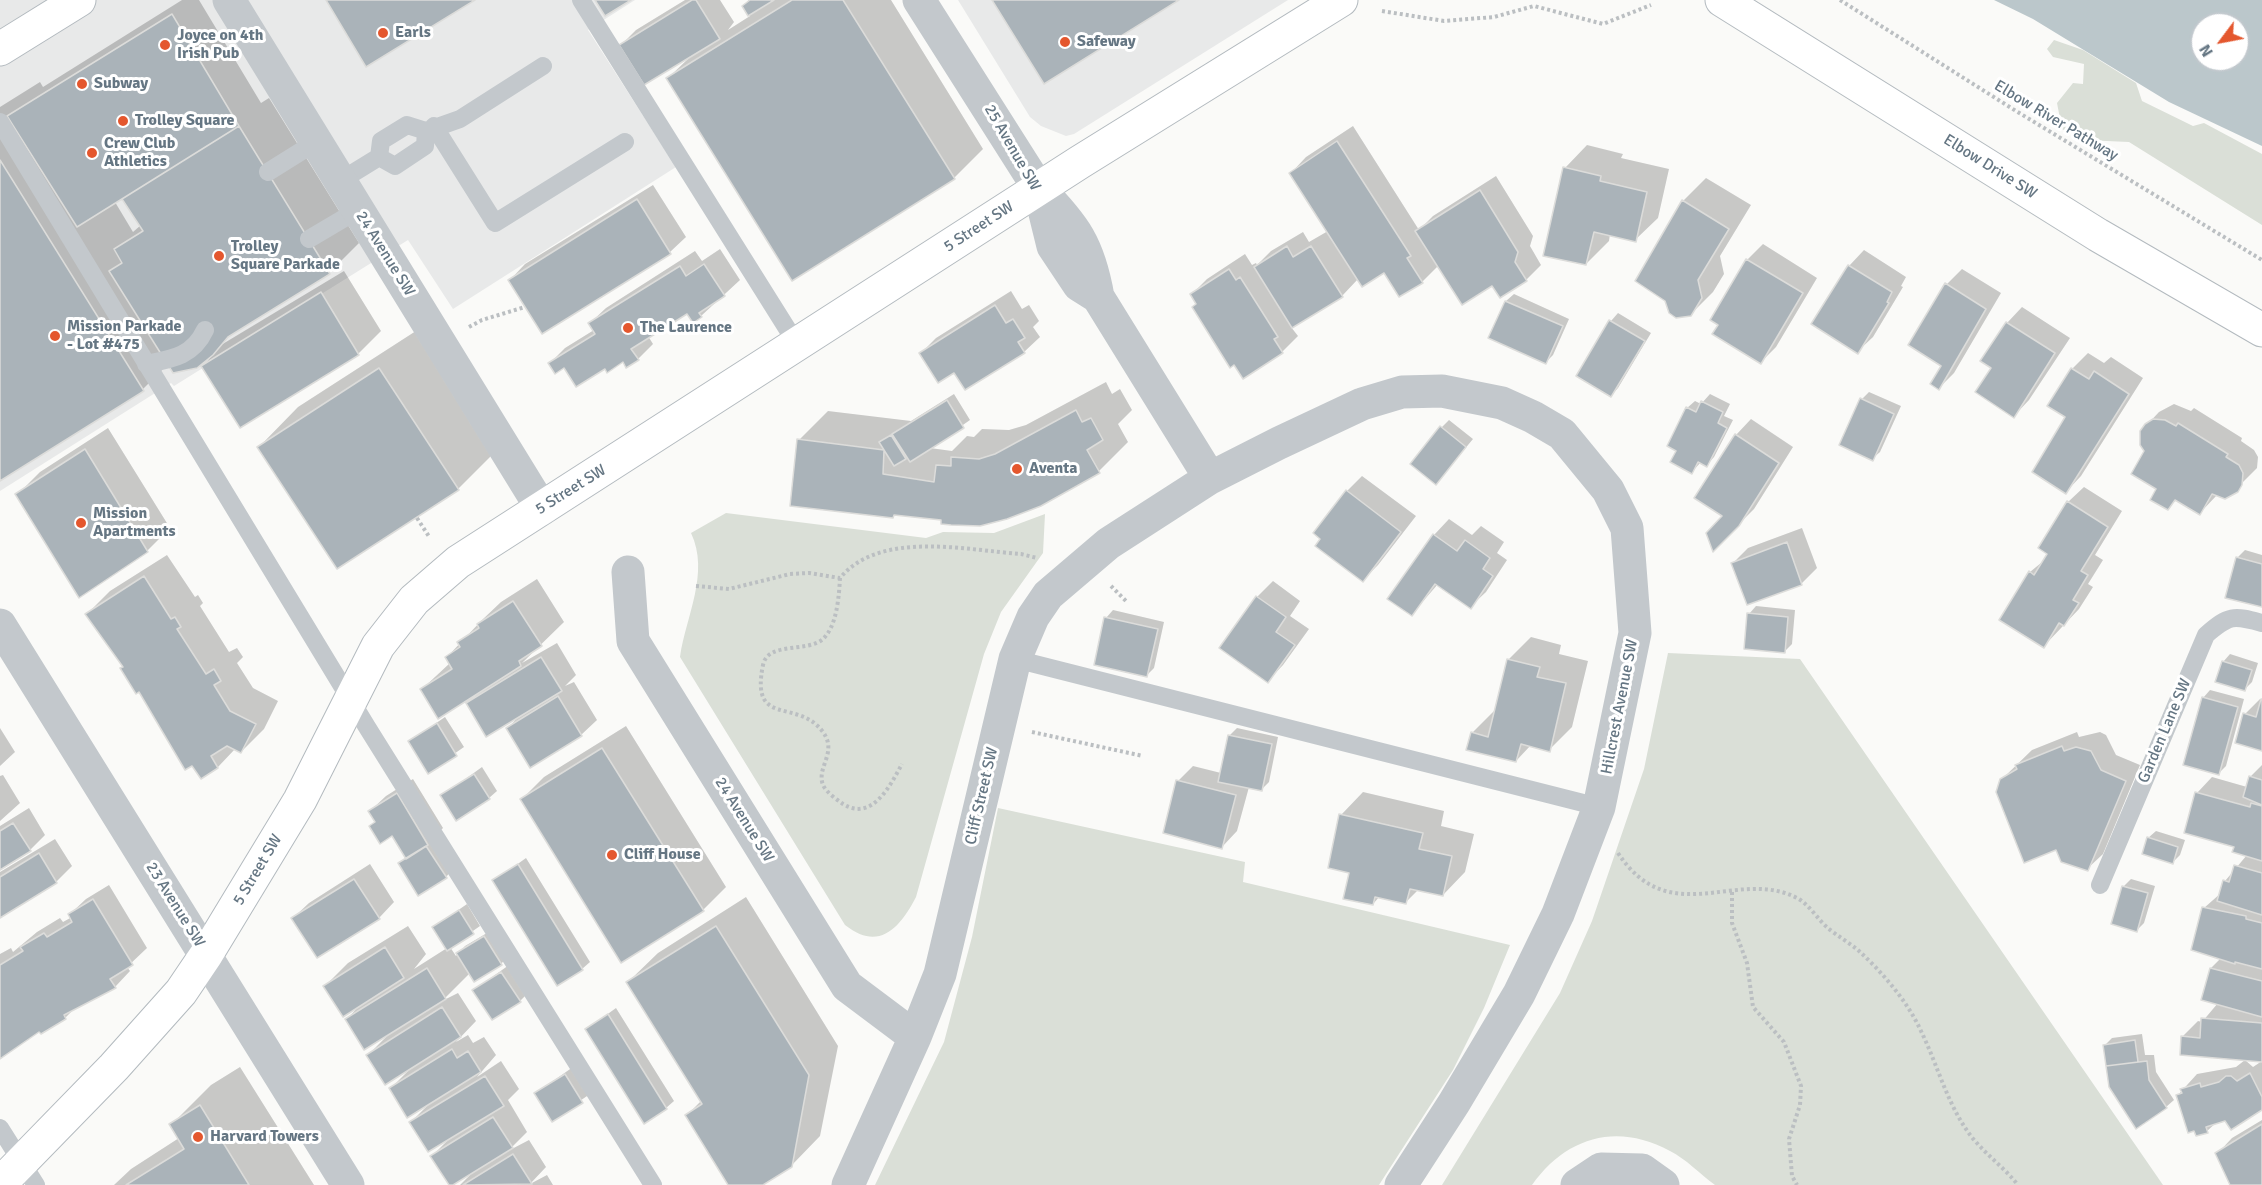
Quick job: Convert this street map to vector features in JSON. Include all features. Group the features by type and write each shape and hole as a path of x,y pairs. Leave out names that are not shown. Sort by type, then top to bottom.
{"street":[{"path":"0,49 79,0"},
{"name":"24 Avenue SW","path":"229,0 542,509"},
{"name":"25 Avenue SW","path":"920,0 1039,189 1053,246 1079,285 1098,297 1210,478"},
{"name":"5 Street SW","path":"20,1177 181,992 300,800 378,646 414,600 458,562 798,346 1039,189 1341,0"},
{"name":"Elbow Drive SW","path":"1722,0 2098,235 2262,330"},
{"name":"Hillcrest Avenue SW","path":"1210,478 1362,404 1402,392 1442,390 1502,403 1562,434 1608,490 1627,528 1635,633 1599,807 1558,914 1519,994 1454,1103 1401,1185"},
{"name":"Cliff Street SW","path":"848,1185 915,1037 940,974 1015,658 1033,617 1048,595 1109,543 1210,478"},
{"name":"24 Avenue SW","path":"628,573 633,641 847,986 915,1037"},
{"name":"23 Avenue SW","path":"0,626 348,1185"},
{"path":"1577,1185 1601,1169 1642,1170 1663,1185"}],"lane":[{"path":"581,0 798,346"},
{"path":"379,157 381,141 406,125 430,129 460,118 543,66"},
{"path":"0,122 351,699 654,1185"},
{"path":"430,129 495,223 624,142"},
{"path":"379,157 395,166 425,146 430,129"},
{"path":"268,172 316,141"},
{"path":"340,181 379,157"},
{"path":"309,240 358,210"},
{"path":"146,364 184,354 199,344 205,330"},
{"name":"Garden Lane SW","path":"2100,885 2206,635 2222,621 2237,616 2262,623"},
{"path":"1015,658 1599,807"},
{"path":"0,1128 20,1177"}],"path":[{"name":"Elbow River Pathway","path":"1840,0 2016,111 2262,260"},
{"path":"1382,11 1444,21 1494,17 1534,6 1603,24 1651,5"},
{"path":"469,327 482,320 525,307"},
{"path":"417,518 430,538"},
{"path":"902,764 885,794 860,810 835,799 823,786 822,776 829,751 828,739 821,729 799,714 775,709 765,703 761,696 764,663 769,655 780,650 816,644 825,638 833,619 840,578 863,558 882,551 913,547 1021,554 1037,558"},
{"path":"696,586 729,589 790,574 809,573 840,578"},
{"path":"1104,579 1128,603"},
{"path":"1037,733 1143,756"},
{"path":"1615,847 1631,872 1676,894 1698,895 1753,888 1797,898 1820,921 1858,950 1905,1004 1920,1028 1942,1081 1968,1132 2018,1185"},
{"path":"1732,892 1732,923 1747,963 1753,1007 1784,1042 1801,1086 1800,1105 1789,1139 1792,1176 1797,1185"}],"shaded area":[{"path":"0,0 635,0 588,30 676,167 453,309 408,240 174,386 171,383 0,491"},
{"path":"958,0 1288,0 1074,134 1066,136 1041,126 1030,117"},
{"path":"1994,0 2262,0 2262,146 2169,102 2033,19"},
{"path":"2054,40 2083,50 2136,83 2142,101 2193,126 2204,123 2262,154 2262,225 2129,142 2084,140 2062,129 2057,103 2073,83 2083,84 2084,64 2053,57 2047,49"},
{"path":"726,513 926,538 943,532 994,533 1045,514 1043,553 1001,612 984,654 916,897 903,918 887,933 868,936 857,933 845,925 680,657 697,579 698,563 691,533"},
{"path":"1668,653 1800,659 2163,1185 1715,1185 1670,1151 1631,1137 1612,1136 1594,1139 1560,1155 1532,1185 1442,1185 1560,993 1592,921 1644,769"},
{"path":"998,808 1245,862 1243,882 1510,945 1484,1008 1453,1070 1379,1185 875,1185 944,1042 972,937"}],"building":[{"name":"Earls","path":"326,0 475,0 366,67"},
{"path":"595,0 631,0 605,16"},
{"path":"692,0 696,0 720,39 644,85 619,45"},
{"path":"750,0 774,0 748,16 742,6"},
{"path":"792,0 843,0 955,179 792,281 666,78"},
{"name":"Safeway","path":"992,0 1179,0 1044,84"},
{"name":"Trolley Square","path":"172,14 239,126 77,227 7,116"},
{"name":"Trolley Square Parkade","path":"239,126 330,274 228,337 213,355 197,368 173,373 109,271 122,263 114,249 143,231 122,199"},
{"path":"1337,141 1411,256 1407,258 1423,283 1399,297 1384,273 1362,287 1289,173"},
{"name":"Mission Parkade - Lot #475","path":"0,160 144,391 0,481"},
{"path":"1563,167 1601,176 1600,181 1647,192 1636,242 1594,232 1586,265 1543,256"},
{"path":"1480,190 1518,252 1515,262 1527,281 1500,298 1492,286 1462,305 1415,231"},
{"path":"637,199 671,254 542,334 508,280"},
{"path":"1682,200 1729,229 1698,280 1702,298 1691,316 1676,318 1669,313 1665,301 1635,281"},
{"path":"1287,246 1293,257 1311,246 1343,297 1292,328 1254,267"},
{"path":"1746,259 1803,293 1761,364 1712,334 1718,325 1710,320"},
{"name":"The Laurence","path":"704,264 725,296 699,313 702,317 693,323 687,314 631,349 639,360 626,368 623,362 607,373 605,369 576,387 564,368 555,374 548,363 595,334 588,323 680,266 686,276"},
{"path":"1848,265 1892,292 1887,302 1889,303 1858,354 1811,324"},
{"path":"1229,269 1236,280 1240,277 1278,337 1274,339 1283,353 1243,379 1234,365 1230,368 1192,307 1196,304 1190,294"},
{"path":"1945,283 1986,309 1939,390 1930,384 1941,366 1908,345"},
{"path":"321,292 359,355 240,428 201,366"},
{"path":"1505,301 1563,326 1546,364 1488,338"},
{"path":"995,305 1006,323 1013,319 1025,338 1018,342 1025,353 965,390 954,373 938,383 919,353"},
{"path":"1609,320 1645,341 1611,397 1576,376"},
{"path":"2006,322 2055,353 2014,418 1975,392 1991,368 1980,361"},
{"path":"379,368 459,490 337,569 257,447"},
{"path":"2071,368 2089,379 2094,371 2129,394 2066,494 2032,472 2065,417 2047,406"},
{"path":"1860,398 1894,414 1873,461 1839,445"},
{"path":"947,400 964,428 910,462 892,434"},
{"path":"1701,401 1723,412 1718,423 1727,428 1707,467 1698,462 1692,474 1670,462 1676,451 1667,446 1686,407 1696,412"},
{"name":"Aventa","path":"1076,410 1082,422 1091,418 1103,440 1087,450 1100,473 1041,506 1007,519 980,526 951,525 941,524 941,520 894,515 893,518 790,506 797,439 884,450 883,474 934,482 936,465 951,466 951,457 979,459 995,454"},
{"path":"2153,419 2165,420 2176,426 2178,423 2228,454 2226,457 2239,465 2243,473 2242,485 2238,492 2225,499 2212,494 2200,515 2175,500 2168,510 2150,500 2156,489 2131,474 2144,451 2140,445 2140,431"},
{"path":"1440,426 1466,447 1436,485 1410,464"},
{"path":"1735,434 1779,463 1739,526 1713,552 1706,533 1722,516 1694,498"},
{"path":"891,435 906,459 894,466 879,442"},
{"name":"Mission Apartments","path":"85,449 148,552 79,598 15,494"},
{"path":"1346,490 1401,532 1363,582 1315,546 1320,539 1313,533"},
{"path":"2067,501 2108,527 2081,571 2088,575 2073,600 2079,603 2064,626 2059,623 2044,648 1999,620 2029,571 2034,575 2047,554 2038,548"},
{"path":"1433,534 1457,551 1465,540 1490,558 1483,569 1493,576 1471,609 1435,584 1412,616 1387,599"},
{"path":"1787,542 1802,585 1747,605 1731,563"},
{"path":"2236,557 2262,564 2262,607 2225,598"},
{"path":"144,576 171,619 175,617 181,627 177,629 206,674 214,669 221,681 214,685 230,711 256,724 241,753 227,746 211,756 218,768 201,779 192,766 185,770 139,692 136,694 120,668 123,667 85,614"},
{"path":"1256,596 1286,617 1276,632 1295,645 1268,683 1219,648"},
{"path":"513,601 542,646 519,661 521,666 438,719 420,689 452,669 445,657 460,647 457,642 479,628 477,624"},
{"path":"1747,613 1788,617 1785,653 1744,649"},
{"path":"1104,617 1158,629 1147,677 1094,665"},
{"path":"541,657 562,691 486,737 466,703"},
{"path":"1507,659 1540,667 1537,677 1566,683 1550,752 1521,744 1516,762 1466,750 1471,732 1488,737"},
{"path":"2222,661 2252,670 2245,691 2215,682"},
{"path":"558,696 582,736 530,768 506,728"},
{"path":"2202,697 2238,707 2219,775 2183,765"},
{"path":"2261,699 2262,751 2235,743 2243,713 2256,717"},
{"path":"437,723 457,756 428,774 408,741"},
{"path":"1228,735 1272,744 1262,791 1218,782"},
{"path":"2062,746 2064,751 2076,747 2091,751 2101,770 2126,781 2088,871 2061,862 2056,850 2024,863 1996,792 2000,779 2017,769 2015,765"},
{"name":"Cliff House","path":"602,748 704,911 621,963 520,799"},
{"path":"474,774 490,799 456,821 440,795"},
{"path":"2249,776 2262,780 2262,805 2243,797"},
{"path":"1176,780 1236,795 1222,849 1163,833"},
{"path":"2195,792 2250,807 2251,803 2262,806 2262,861 2232,852 2234,847 2184,833"},
{"path":"397,793 428,845 406,859 392,836 380,844 369,826 375,822 368,811"},
{"path":"1339,814 1423,833 1419,849 1452,856 1443,896 1410,889 1406,904 1375,897 1373,905 1343,899 1349,873 1328,868"},
{"path":"13,823 31,851 0,870 0,831"},
{"path":"2147,837 2178,847 2173,864 2142,854"},
{"path":"426,846 447,878 418,896 398,863"},
{"path":"39,853 57,883 0,918 0,877"},
{"path":"518,864 583,970 557,986 492,880"},
{"path":"2234,865 2262,873 2262,915 2217,901 2223,880 2229,882"},
{"path":"354,879 380,919 317,958 291,918"},
{"path":"2122,886 2148,893 2137,932 2111,924"},
{"path":"93,899 133,965 110,979 116,988 64,1015 66,1019 41,1034 39,1032 0,1059 0,965 23,951 20,947 44,933 47,937 72,922 68,914"},
{"path":"2202,907 2246,916 2246,919 2262,923 2262,969 2235,962 2235,964 2191,950"},
{"path":"459,910 474,934 447,951 432,927"},
{"path":"716,926 809,1075 792,1167 763,1185 728,1185 685,1115 702,1104 626,982"},
{"path":"484,936 502,965 474,982 456,953"},
{"path":"385,947 404,978 343,1017 323,986"},
{"path":"427,968 446,999 364,1050 345,1019"},
{"path":"2210,968 2262,981 2262,1017 2201,1000"},
{"path":"501,972 521,1002 492,1020 472,990"},
{"path":"442,1007 461,1037 385,1085 366,1055"},
{"path":"608,1014 667,1109 644,1124 585,1029"},
{"path":"2201,1018 2262,1023 2262,1062 2180,1055 2181,1036 2200,1038"},
{"path":"2135,1040 2138,1062 2106,1066 2103,1045"},
{"path":"452,1049 457,1058 468,1051 481,1072 407,1118 389,1088"},
{"path":"2147,1061 2149,1080 2167,1108 2136,1129 2109,1087 2106,1066"},
{"path":"2250,1073 2262,1097 2262,1110 2231,1130 2225,1121 2206,1127 2208,1133 2196,1136 2194,1131 2188,1133 2176,1095 2182,1093 2180,1089 2200,1083 2201,1087 2219,1082 2226,1076 2231,1076 2237,1081"},
{"path":"565,1074 583,1103 552,1122 534,1093"},
{"path":"485,1076 504,1106 428,1152 409,1122"},
{"name":"Harvard Towers","path":"200,1105 249,1185 126,1185 184,1149 169,1124"},
{"path":"493,1117 513,1148 453,1185 449,1185 430,1156"},
{"path":"2262,1124 2262,1185 2230,1185 2215,1153"},
{"path":"513,1154 532,1184 463,1185"}],"place":[{"name":"Earls","path":"383,33"},
{"name":"Safeway","path":"1065,42"},
{"name":"Joyce on 4th Irish Pub","path":"165,45"},
{"name":"Subway","path":"82,84"},
{"name":"Trolley Square","path":"123,121"},
{"name":"Crew Club Athletics","path":"92,153"},
{"name":"Trolley Square Parkade","path":"219,256"},
{"name":"The Laurence","path":"628,328"},
{"name":"Mission Parkade - Lot #475","path":"55,336"},
{"name":"Aventa","path":"1017,469"},
{"name":"Mission Apartments","path":"81,523"},
{"name":"Cliff House","path":"612,855"},
{"name":"Harvard Towers","path":"198,1137"}]}
